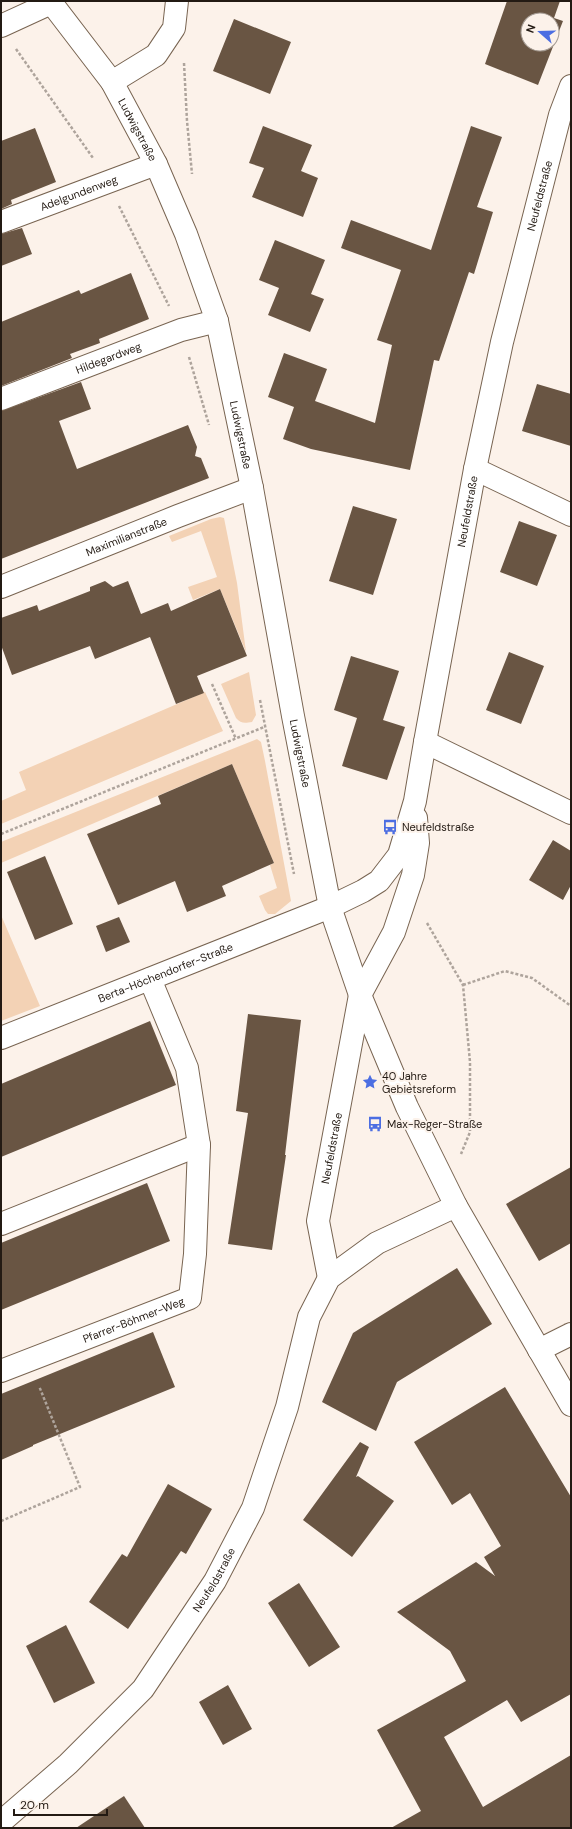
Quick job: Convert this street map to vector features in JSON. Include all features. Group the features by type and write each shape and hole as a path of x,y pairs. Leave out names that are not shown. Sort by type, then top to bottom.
{"street":[{"path":"112,82 156,55 174,28 177,1"},
{"path":"1,26 51,2"},
{"name":"Ludwigstraße","path":"51,2 112,82 156,164 186,234 217,321 252,488 293,716 330,907"},
{"name":"Neufeldstraße","path":"330,907 379,881 399,855 415,801 475,469 502,342 566,118 571,86"},
{"name":"Adelgundenweg","path":"1,222 156,164"},
{"name":"Hildegardweg","path":"1,399 181,330 217,321"},
{"path":"475,469 571,515"},
{"name":"Maximilianstraße","path":"1,587 252,488"},
{"path":"425,742 571,813"},
{"path":"360,995 394,932 413,875 418,843 415,801"},
{"path":"330,907 360,995 407,1107 456,1206 571,1405"},
{"name":"Berta-Höchendorfer-Straße","path":"1,1038 330,907"},
{"name":"Pfarrer-Böhmer-Weg","path":"1,1371 190,1298 195,1254 199,1145 187,1068 150,979"},
{"name":"Neufeldstraße","path":"329,1278 318,1221 360,995"},
{"path":"1,1224 199,1145"},
{"name":"Neufeldstraße","path":"1,1822 68,1764 143,1690 215,1581 253,1508 287,1407 309,1317 329,1278 377,1243 456,1206"},
{"path":"539,1350 571,1334"}],"path":[{"path":"15,48 100,168 108,183 181,330 210,428"},
{"path":"212,684 236,739"},
{"path":"260,697 264,728 302,918"},
{"path":"1,834 293,716"},
{"path":"404,901 422,916 463,985 470,1062 470,1132 462,1153 440,1175"},
{"path":"463,985 505,972 532,978 571,1006"},
{"path":"1,1521 80,1487 28,1360"}],"shaded area":[{"path":"220,517 224,518 237,583 246,652 220,589 193,600 188,587 217,577 201,531 172,542 169,536 211,519"},
{"path":"249,672 256,715 252,722 243,723 236,718 221,684"},
{"path":"205,692 223,731 1,824 1,801 26,790 19,772"},
{"path":"257,739 261,742 265,761 291,901 275,914 268,914 259,896 277,888 270,865 274,863 232,764 1,863 1,842"},
{"path":"1,915 40,1006 1,1021"}],"building":[{"path":"507,1 560,1 556,12 520,12 520,52 551,52 538,85 485,64"},
{"path":"234,19 291,42 270,94 213,71"},
{"path":"560,20 563,21 560,29"},
{"path":"263,126 312,145 301,171 318,178 303,217 252,197 264,168 249,163"},
{"path":"471,126 502,137 477,207 493,212 474,274 469,272 439,361 434,360 410,470 311,449 283,439 294,407 268,397 284,353 327,369 315,401 375,423 392,345 377,340 401,270 341,248 351,220 431,250"},
{"path":"35,128 56,182 11,200 12,204 1,209 1,141"},
{"path":"22,228 32,254 1,266 1,234"},
{"path":"275,240 325,260 311,294 324,299 310,332 268,315 279,288 259,280"},
{"path":"131,273 149,319 99,339 100,343 70,354 72,358 1,386 1,322 79,290 81,294"},
{"path":"81,382 91,409 59,421 77,469 188,425 197,447 195,456 201,458 209,478 1,559 1,411"},
{"path":"537,384 571,394 571,446 522,431"},
{"path":"353,506 397,519 373,595 329,581"},
{"path":"519,521 557,535 537,586 500,572"},
{"path":"105,581 113,587 128,581 141,614 168,603 171,611 220,589 247,656 197,676 204,693 176,704 150,637 95,659 90,646 12,675 1,645 1,618 37,605 39,611 90,591 90,587"},
{"path":"509,652 544,666 521,724 486,710"},
{"path":"351,656 399,671 383,720 405,727 387,780 342,766 357,718 334,710"},
{"path":"232,764 274,863 222,886 226,896 187,912 175,881 118,905 87,834 161,804 158,796"},
{"path":"553,840 571,851 571,885 563,900 529,880"},
{"path":"45,856 73,924 35,940 7,872"},
{"path":"119,917 130,942 106,952 96,926"},
{"path":"248,1014 301,1020 286,1155 272,1250 228,1244 248,1113 236,1111"},
{"path":"150,1021 176,1085 1,1157 1,1084"},
{"path":"571,1167 571,1243 539,1261 506,1204"},
{"path":"147,1183 170,1241 1,1310 1,1243"},
{"path":"457,1268 492,1324 397,1382 376,1431 322,1402 353,1333"},
{"path":"153,1332 175,1387 33,1445 1,1460 1,1394"},
{"path":"505,1387 571,1497 571,1694 521,1722 507,1700 444,1737 483,1807 571,1755 571,1828 391,1828 421,1811 377,1730 466,1681 450,1651 397,1612 476,1562 495,1576 484,1557 501,1546 470,1493 452,1505 414,1442"},
{"path":"360,1442 369,1447 356,1477 358,1476 394,1501 352,1557 303,1520"},
{"path":"168,1484 212,1509 186,1554 181,1551 128,1629 89,1602 122,1554 127,1557"},
{"path":"299,1583 340,1647 309,1667 268,1603"},
{"path":"66,1625 95,1683 54,1703 26,1646"},
{"path":"228,1685 252,1729 223,1745 199,1702"},
{"path":"124,1796 145,1828 76,1828"}],"place":[{"name":"Neufeldstraße","path":"390,827"},
{"name":"40 Jahre Gebietsreform","path":"370,1082"},
{"name":"Max-Reger-Straße","path":"375,1124"}]}
